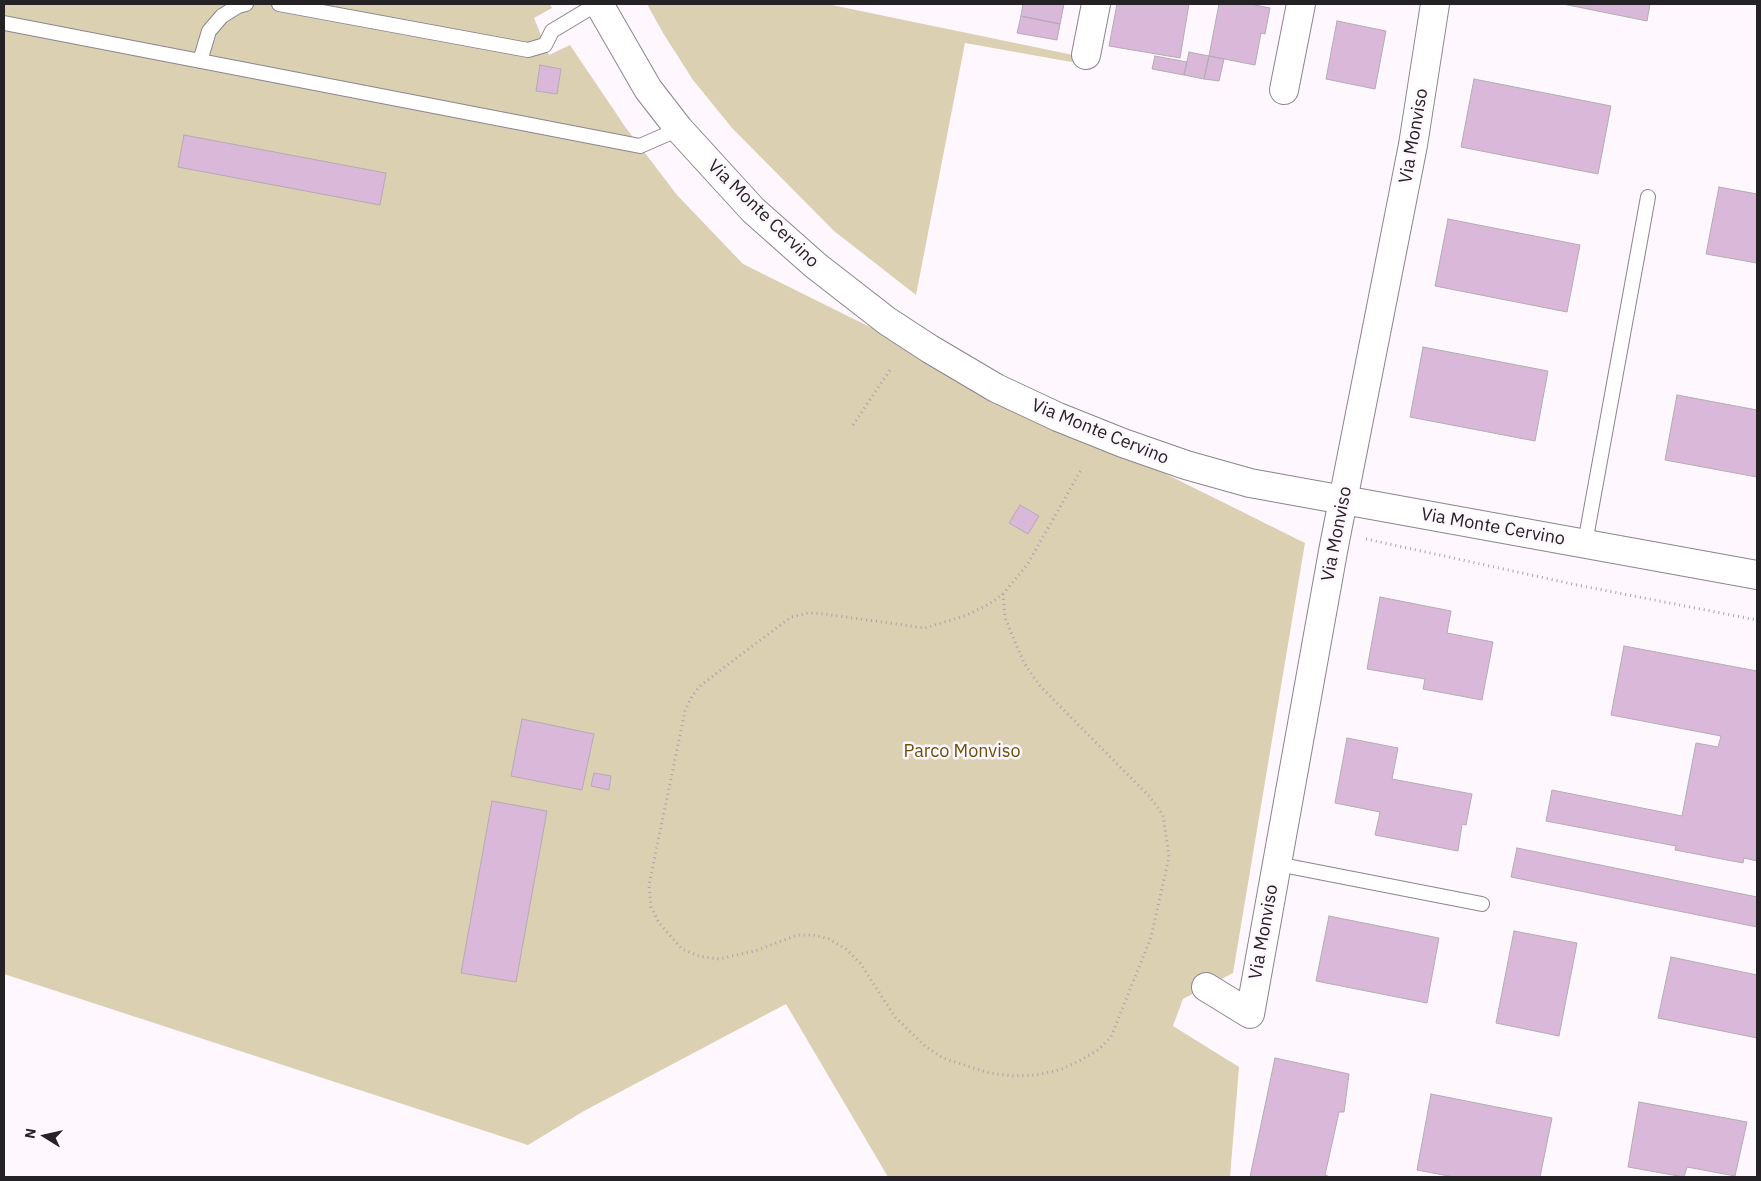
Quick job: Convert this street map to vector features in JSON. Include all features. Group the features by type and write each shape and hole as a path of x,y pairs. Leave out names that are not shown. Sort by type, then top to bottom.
{"street":[{"name":"Via Monte Cervino","path":"598,4 648,89 679,129 754,210 815,264 887,321 930,350 996,388 1082,427 1186,465 1250,483 1757,575"},
{"path":"1086,54 1096,4"},
{"path":"1284,90 1301,4"},
{"name":"Via Monviso","path":"1206,987 1250,1014 1344,500 1414,146 1435,4"}],"lane":[{"path":"200,61 209,31 222,16 238,6 246,4"},
{"path":"278,4 528,50 545,45 552,31 598,4"},
{"path":"4,23 640,146 679,129"},
{"path":"1584,543 1648,197"},
{"path":"1277,864 1482,904"}],"path":[{"path":"853,425 890,370"},
{"path":"1003,594 1005,618 1024,663 1040,686 1149,796 1163,815 1170,857 1151,937 1111,1037 1098,1050 1081,1060 1062,1069 1037,1075 1014,1076 989,1073 943,1058 909,1033 895,1017 860,963 846,949 829,939 813,935 797,935 758,950 719,959 699,956 682,949 659,923 652,907 649,885 685,711 692,696 702,685 791,617 808,613 824,614 925,628 968,615 1003,594 1027,565 1081,470"}],"green space":[{"name":"Parco Monviso","path":"4,4 550,4 552,8 534,18 549,55 570,45 626,128 677,195 743,264 1305,543 1233,973 1183,999 1173,1026 1239,1067 1230,1177 888,1177 786,1004 584,1111 528,1145 4,974"},
{"path":"647,4 827,4 1078,56 1077,63 965,43 916,295 834,231 732,128 693,80"}],"building":[{"path":"1023,4 1064,4 1060,24 1021,16"},
{"path":"1117,4 1189,4 1180,58 1109,46"},
{"path":"1219,4 1250,4 1270,8 1265,34 1261,33 1255,65 1209,56"},
{"path":"1563,4 1650,4 1647,21"},
{"path":"1021,16 1060,24 1057,40 1017,33"},
{"path":"1337,21 1386,31 1375,89 1326,79"},
{"path":"1189,52 1209,56 1204,79 1184,75"},
{"path":"1155,56 1187,62 1184,75 1152,69"},
{"path":"1209,56 1224,59 1219,81 1204,79"},
{"path":"540,65 561,69 557,94 536,91"},
{"path":"1474,79 1611,106 1598,174 1461,147"},
{"path":"184,135 386,173 380,205 178,167"},
{"path":"1719,187 1757,194 1757,263 1706,254"},
{"path":"1448,219 1580,245 1567,312 1435,286"},
{"path":"1423,347 1548,371 1535,441 1410,417"},
{"path":"1677,395 1757,410 1757,477 1665,460"},
{"path":"1020,505 1039,516 1028,534 1009,523"},
{"path":"1380,597 1451,611 1447,633 1493,642 1482,700 1423,689 1425,679 1367,669"},
{"path":"1624,646 1757,671 1757,861 1744,858 1743,863 1675,850 1676,846 1546,821 1552,790 1682,816 1696,743 1718,747 1721,736 1611,715"},
{"path":"522,719 594,734 582,790 511,776"},
{"path":"1347,738 1398,748 1392,779 1472,794 1466,825 1462,824 1458,851 1375,835 1380,812 1335,803"},
{"path":"594,773 611,776 609,790 591,786"},
{"path":"492,801 547,811 516,982 461,973"},
{"path":"1517,848 1757,897 1757,927 1511,877"},
{"path":"1329,916 1439,938 1427,1003 1316,981"},
{"path":"1514,931 1577,943 1559,1036 1496,1023"},
{"path":"1671,957 1757,975 1757,1038 1658,1018"},
{"path":"1275,1058 1349,1074 1344,1112 1339,1112 1325,1175 1330,1177 1250,1177"},
{"path":"1431,1094 1552,1118 1540,1177 1454,1177 1417,1170"},
{"path":"1639,1102 1747,1122 1735,1176 1687,1167 1684,1177 1628,1167"}]}
